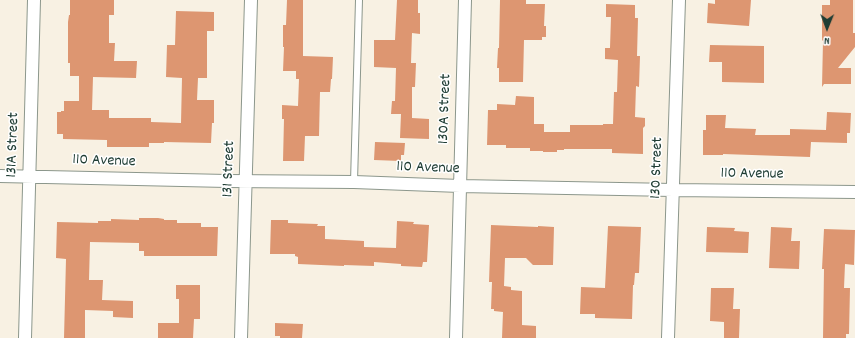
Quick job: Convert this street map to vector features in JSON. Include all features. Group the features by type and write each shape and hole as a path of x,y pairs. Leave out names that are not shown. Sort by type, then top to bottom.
{"street":[{"name":"131A Street","path":"25,338 34,0"},
{"name":"131 Street","path":"241,338 251,0"},
{"name":"130A Street","path":"456,338 465,0"},
{"name":"130 Street","path":"668,338 680,0"},
{"name":"110 Avenue","path":"0,176 245,182 354,182 460,186 855,192"}],"lane":[{"path":"354,182 359,0"}],"building":[{"path":"70,0 114,0 114,15 109,15 109,43 115,43 114,61 137,61 136,78 93,77 92,110 109,110 109,118 151,118 151,122 181,123 182,78 166,77 167,45 175,45 176,11 214,12 214,31 207,31 207,78 198,78 197,100 214,100 214,123 212,123 211,143 164,142 149,143 149,147 107,147 107,140 63,139 63,134 57,134 57,112 64,111 64,101 79,101 79,76 70,76 70,63 68,63 68,22 70,15"},
{"path":"287,0 303,0 303,56 333,57 330,92 320,92 319,136 305,136 304,161 283,161 284,119 282,119 282,105 298,106 299,79 296,79 296,71 283,71 283,25 286,25"},
{"path":"397,0 418,0 418,13 420,13 420,34 412,33 411,63 416,63 415,87 412,87 412,118 429,119 429,139 400,138 401,114 391,114 392,101 395,101 396,68 374,67 374,40 395,40"},
{"path":"500,0 526,0 526,4 545,4 544,26 546,26 546,37 542,37 542,40 524,40 523,82 499,82 499,68 497,68"},
{"path":"715,0 751,0 749,26 707,23 708,3 715,4"},
{"path":"830,0 853,0 853,33 855,33 855,47 838,68 851,68 851,84 824,84 822,87 822,5 830,5"},
{"path":"606,4 635,5 635,18 638,18 637,56 640,56 639,87 636,86 635,117 645,118 645,126 643,128 643,154 612,153 612,149 564,149 557,150 557,152 543,152 530,151 530,148 506,148 506,145 487,145 488,110 497,110 497,104 515,105 516,96 534,97 534,124 544,124 544,132 570,132 570,125 613,124 614,92 617,92 618,60 605,59 605,48 610,48 611,17 606,17"},
{"path":"710,45 764,46 764,83 722,82 722,62 709,62"},
{"path":"827,112 851,113 850,133 847,133 847,143 811,142 810,157 723,154 703,155 703,130 706,130 706,115 726,115 725,128 756,129 755,135 790,135 790,129 826,130"},
{"path":"375,142 405,143 404,155 401,155 401,161 374,160"},
{"path":"139,218 177,220 177,223 201,223 201,227 218,227 217,256 144,256 144,251 139,251 139,243 90,242 89,280 103,280 102,300 133,301 133,318 113,317 113,311 85,310 85,338 64,338 66,259 56,258 57,222 98,223 98,221 111,221 111,219 139,220"},
{"path":"271,220 288,220 288,223 318,224 317,226 325,226 325,239 364,241 364,247 396,248 397,221 429,225 427,262 423,262 422,267 374,262 374,266 298,264 298,257 295,256 295,254 270,254"},
{"path":"491,225 554,227 553,265 533,265 526,258 505,258 504,286 511,287 511,290 522,291 522,325 536,326 536,338 502,338 503,312 494,311 494,309 491,309 492,282 489,282"},
{"path":"608,226 641,227 639,273 635,273 633,285 632,319 595,318 595,314 580,314 581,287 605,288"},
{"path":"707,227 735,228 734,231 749,232 748,253 706,252"},
{"path":"771,227 792,228 791,241 800,241 799,269 769,268"},
{"path":"824,229 855,230 854,265 845,264 844,288 850,288 849,334 846,334 846,338 823,338 824,269 822,269"},
{"path":"176,285 200,285 200,319 194,319 193,338 158,338 158,323 179,323 179,299 176,299"},
{"path":"711,288 734,288 733,309 740,309 739,338 724,338 724,322 710,321"},
{"path":"275,323 303,324 302,338 280,338 280,336 275,336"}]}
